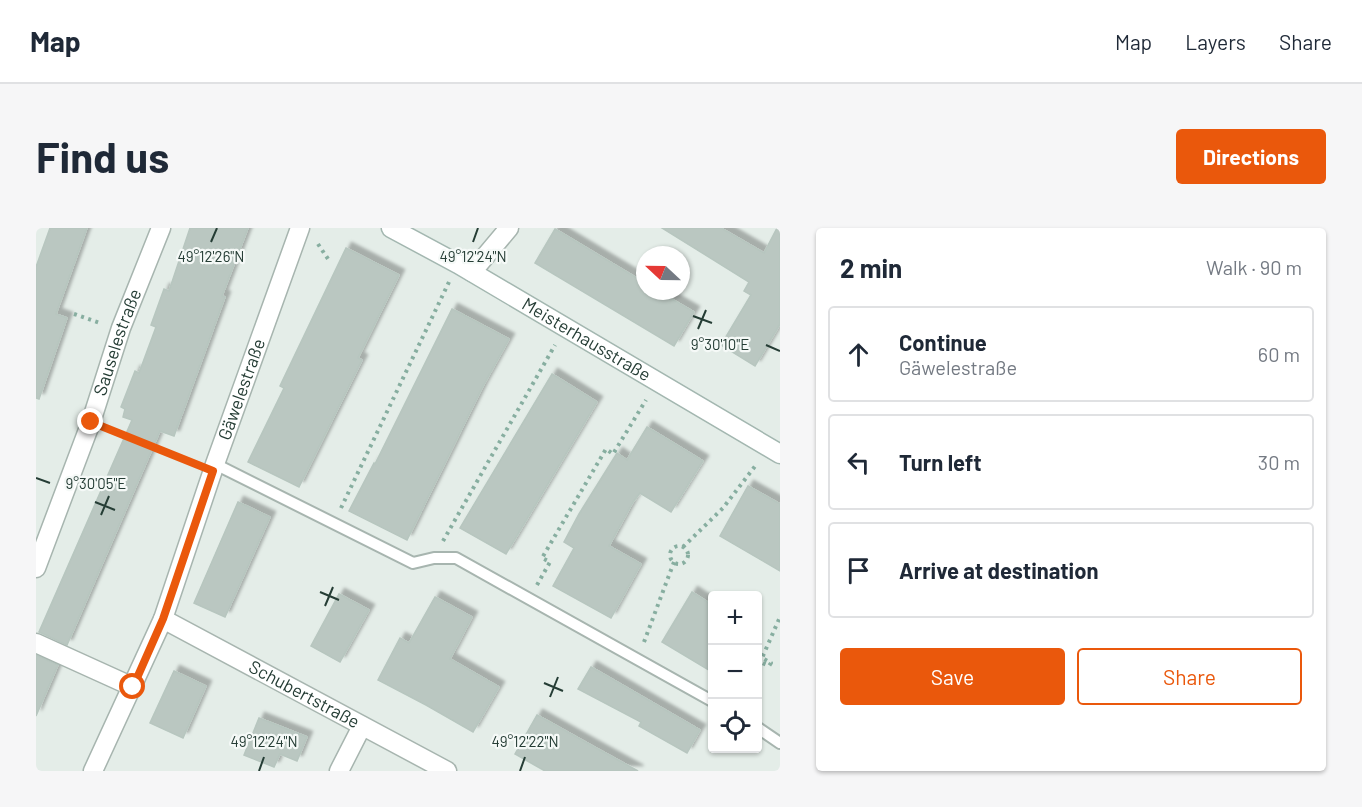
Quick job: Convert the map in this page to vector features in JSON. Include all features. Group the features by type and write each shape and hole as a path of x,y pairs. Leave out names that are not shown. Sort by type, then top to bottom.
{"street":[{"name":"Sauselestraße","path":"36,568 43,523 91,422 121,328 161,228"},
{"name":"Gäwelestraße","path":"93,771 163,619 214,467 300,228"},
{"name":"Meisterhausstraße","path":"391,228 465,268 775,451"},
{"path":"465,268 509,228"},
{"name":"Schubertstraße","path":"163,619 447,771"},
{"path":"36,643 133,687"},
{"path":"339,771 362,726"}],"lane":[{"path":"214,467 335,522 413,564 434,558 456,558 708,699"},
{"path":"762,731 780,742"}],"path":[{"path":"335,522 465,268"},
{"path":"434,558 565,327"},
{"path":"530,599 550,562 542,558 606,449 613,454 657,381"},
{"path":"91,422 214,467"},
{"path":"683,547 723,508 775,451"},
{"path":"677,546 683,547 687,551 687,560 682,563 674,562 670,558 670,552 677,546"},
{"path":"637,659 674,562"},
{"path":"762,663 769,666 771,663 762,658 780,617"}],"building":[{"path":"50,228 87,228 56,314 67,318 39,399 36,398 36,267"},
{"path":"190,228 248,228 174,436 160,431 67,645 39,632 132,420 123,417 125,409 121,407 135,371 139,373 156,327 151,325 164,289 169,291"},
{"path":"662,228 721,228 764,253 777,228 780,228 780,324 755,366 721,345 751,295 744,291 749,282"},
{"path":"555,229 636,278 636,300 673,300 694,312 674,346 535,263"},
{"path":"346,248 399,275 358,358 362,360 299,487 248,462 284,388 280,386"},
{"path":"452,309 509,339 482,388 407,540 349,511 375,464"},
{"path":"552,374 597,402 506,554 460,528"},
{"path":"647,427 703,461 671,512 640,493 633,502 609,546 641,564 611,618 553,586 574,548 564,542 579,514 617,453 627,460"},
{"path":"748,486 780,504 780,571 720,536"},
{"path":"238,502 270,517 225,617 194,603"},
{"path":"692,592 708,602 708,670 662,642"},
{"path":"339,594 369,610 340,662 311,646"},
{"path":"435,597 472,617 450,659 499,687 473,732 378,680 400,638 409,643"},
{"path":"36,655 58,665 36,716"},
{"path":"591,667 700,730 687,753 639,726 641,722 578,689"},
{"path":"174,671 206,686 183,738 150,723"},
{"path":"537,715 638,771 545,771 515,754"},
{"path":"259,718 307,737 297,761 280,754 274,767 244,755"}],"route":[{"path":"91,422 213,471 163,619 133,687"}]}
